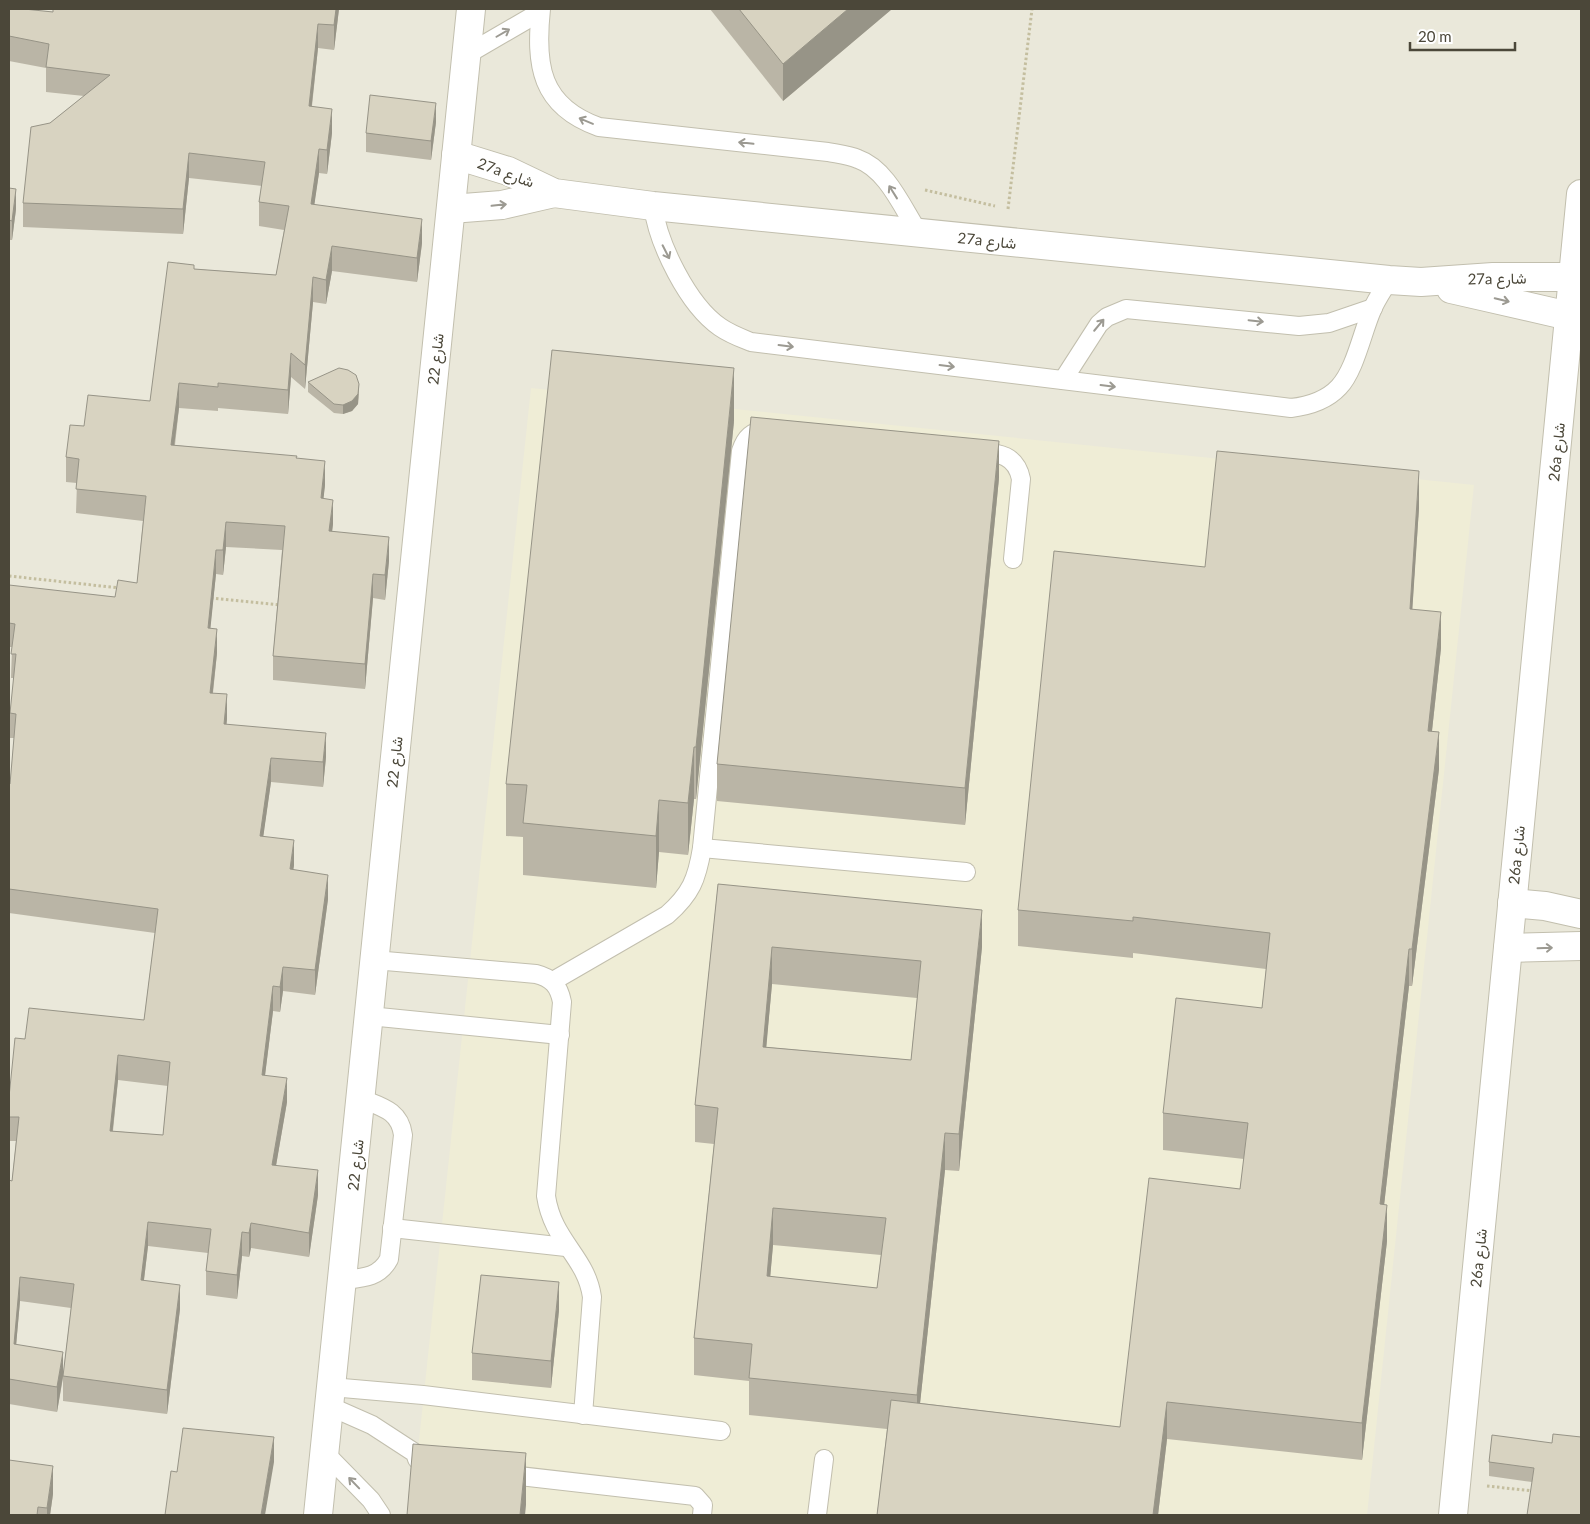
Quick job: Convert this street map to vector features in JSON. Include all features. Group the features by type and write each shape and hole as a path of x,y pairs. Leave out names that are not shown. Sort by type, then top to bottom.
{"street":[{"name":"شارع 22","path":"318,1515 362,1099 374,960 471,9"},
{"name":"27a شارع","path":"456,155 508,171 554,193 653,206 1389,280 1421,282 1493,277 1573,277"},
{"name":"27a شارع","path":"450,209 502,205 554,193"},
{"name":"26a شارع","path":"1453,1515 1581,194"},
{"name":"27a شارع","path":"1421,282 1569,316"},
{"path":"1512,903 1545,906 1581,914"},
{"path":"1508,948 1581,946"}],"lane":[{"path":"466,55 541,10"},
{"path":"541,10 540,54 542,72 547,87 567,111 582,121 599,127 842,154 859,159 875,168 919,233"},
{"path":"653,206 661,242 695,302 720,327 735,336 751,342 1290,408 1309,406 1325,398 1339,387 1348,372 1373,308 1389,280"},
{"path":"1062,380 1099,324 1111,314 1126,309 1136,308 1299,326 1336,321 1373,308"},
{"path":"553,981 667,915 689,892 699,869 741,451 748,436 753,432 760,430 787,432"},
{"path":"962,450 1001,453 1014,462 1019,470 1021,479 1013,558"},
{"path":"702,848 966,872"},
{"path":"374,960 536,974 553,981 560,990 562,1002 560,1035 546,1196 551,1218 566,1246 587,1274 592,1297 583,1415"},
{"path":"369,1016 560,1035"},
{"path":"342,1280 370,1277 385,1267 389,1259 403,1135 402,1125 398,1117 389,1110 362,1099"},
{"path":"392,1228 566,1246"},
{"path":"330,1396 423,1395 721,1431"},
{"path":"330,1396 401,1443 414,1453 417,1460 444,1467"},
{"path":"325,1453 371,1500 381,1515"},
{"path":"817,1515 824,1459"},
{"path":"488,1473 695,1496 703,1505 702,1515"}],"path":[{"path":"885,181 1008,209 1032,9"},
{"path":"9,576 126,589"},
{"path":"204,597 282,605"},
{"path":"1456,1482 1543,1492"}],"shaded area":[{"path":"9,9 1581,9 1581,1515 9,1515"},
{"path":"531,388 1474,485 1367,1515 525,1515 526,1505 417,1459"}],"building":[{"path":"9,9 53,12 53,9 336,9 334,25 318,24 309,106 332,109 327,150 319,149 311,204 422,219 417,258 332,246 326,280 313,277 305,365 291,353 288,390 218,383 218,387 179,383 171,445 297,456 296,458 325,461 321,498 333,500 329,531 389,537 385,575 373,574 365,664 273,656 285,526 226,522 223,550 216,550 208,628 217,629 210,693 227,694 224,724 326,733 323,762 271,758 260,836 294,840 290,869 328,875 315,970 283,967 280,987 273,986 262,1075 287,1078 272,1165 318,1170 309,1233 251,1223 249,1233 242,1232 237,1275 206,1271 211,1229 148,1222 141,1280 180,1285 167,1390 63,1376 74,1284 20,1277 14,1344 63,1352 57,1387 9,1379 9,1180 12,1181 19,1117 9,1117 9,1097 15,1038 25,1039 29,1008 144,1020 158,909 9,889 9,784 16,714 10,713 16,654 11,654 15,624 9,623 9,585 115,597 118,580 137,583 146,496 76,489 79,459 66,457 70,425 84,426 88,395 150,401 168,262 194,265 194,269 276,275 289,206 259,202 265,162 189,153 183,209 23,203 31,127 50,123 110,75 46,67 49,44 9,36","holes":["118,1055 170,1062 163,1135 110,1131"]},
{"path":"739,9 848,9 783,64"},
{"path":"370,95 436,103 431,141 366,133"},
{"path":"9,188 16,189 12,221 9,220"},
{"path":"552,350 734,368 696,747 694,747 688,803 659,800 656,836 523,823 527,785 506,784"},
{"path":"339,368 348,370 356,375 359,384 358,394 352,401 343,405 334,404 308,382"},
{"path":"751,417 999,441 965,788 717,764"},
{"path":"1217,451 1419,471 1410,609 1441,612 1428,731 1439,732 1412,949 1409,949 1380,1204 1387,1205 1362,1423 1167,1402 1153,1515 877,1515 891,1400 1120,1427 1149,1178 1240,1189 1248,1123 1163,1113 1176,998 1262,1008 1270,933 1133,917 1133,921 1018,910 1054,551 1205,567"},
{"path":"718,884 982,910 959,1134 945,1133 917,1395 749,1378 752,1344 694,1338 718,1108 695,1105","holes":["772,947 921,961 911,1060 763,1047","773,1208 886,1218 877,1288 767,1276"]},
{"path":"481,1275 559,1282 551,1361 472,1353"},
{"path":"183,1428 274,1437 261,1515 165,1515 171,1471 177,1472"},
{"path":"1553,1434 1581,1437 1581,1515 1527,1515 1534,1468 1489,1462 1492,1435 1552,1443"},
{"path":"413,1444 526,1453 520,1515 407,1515"},
{"path":"9,1460 53,1466 47,1508 38,1507 37,1515 9,1515"}]}
